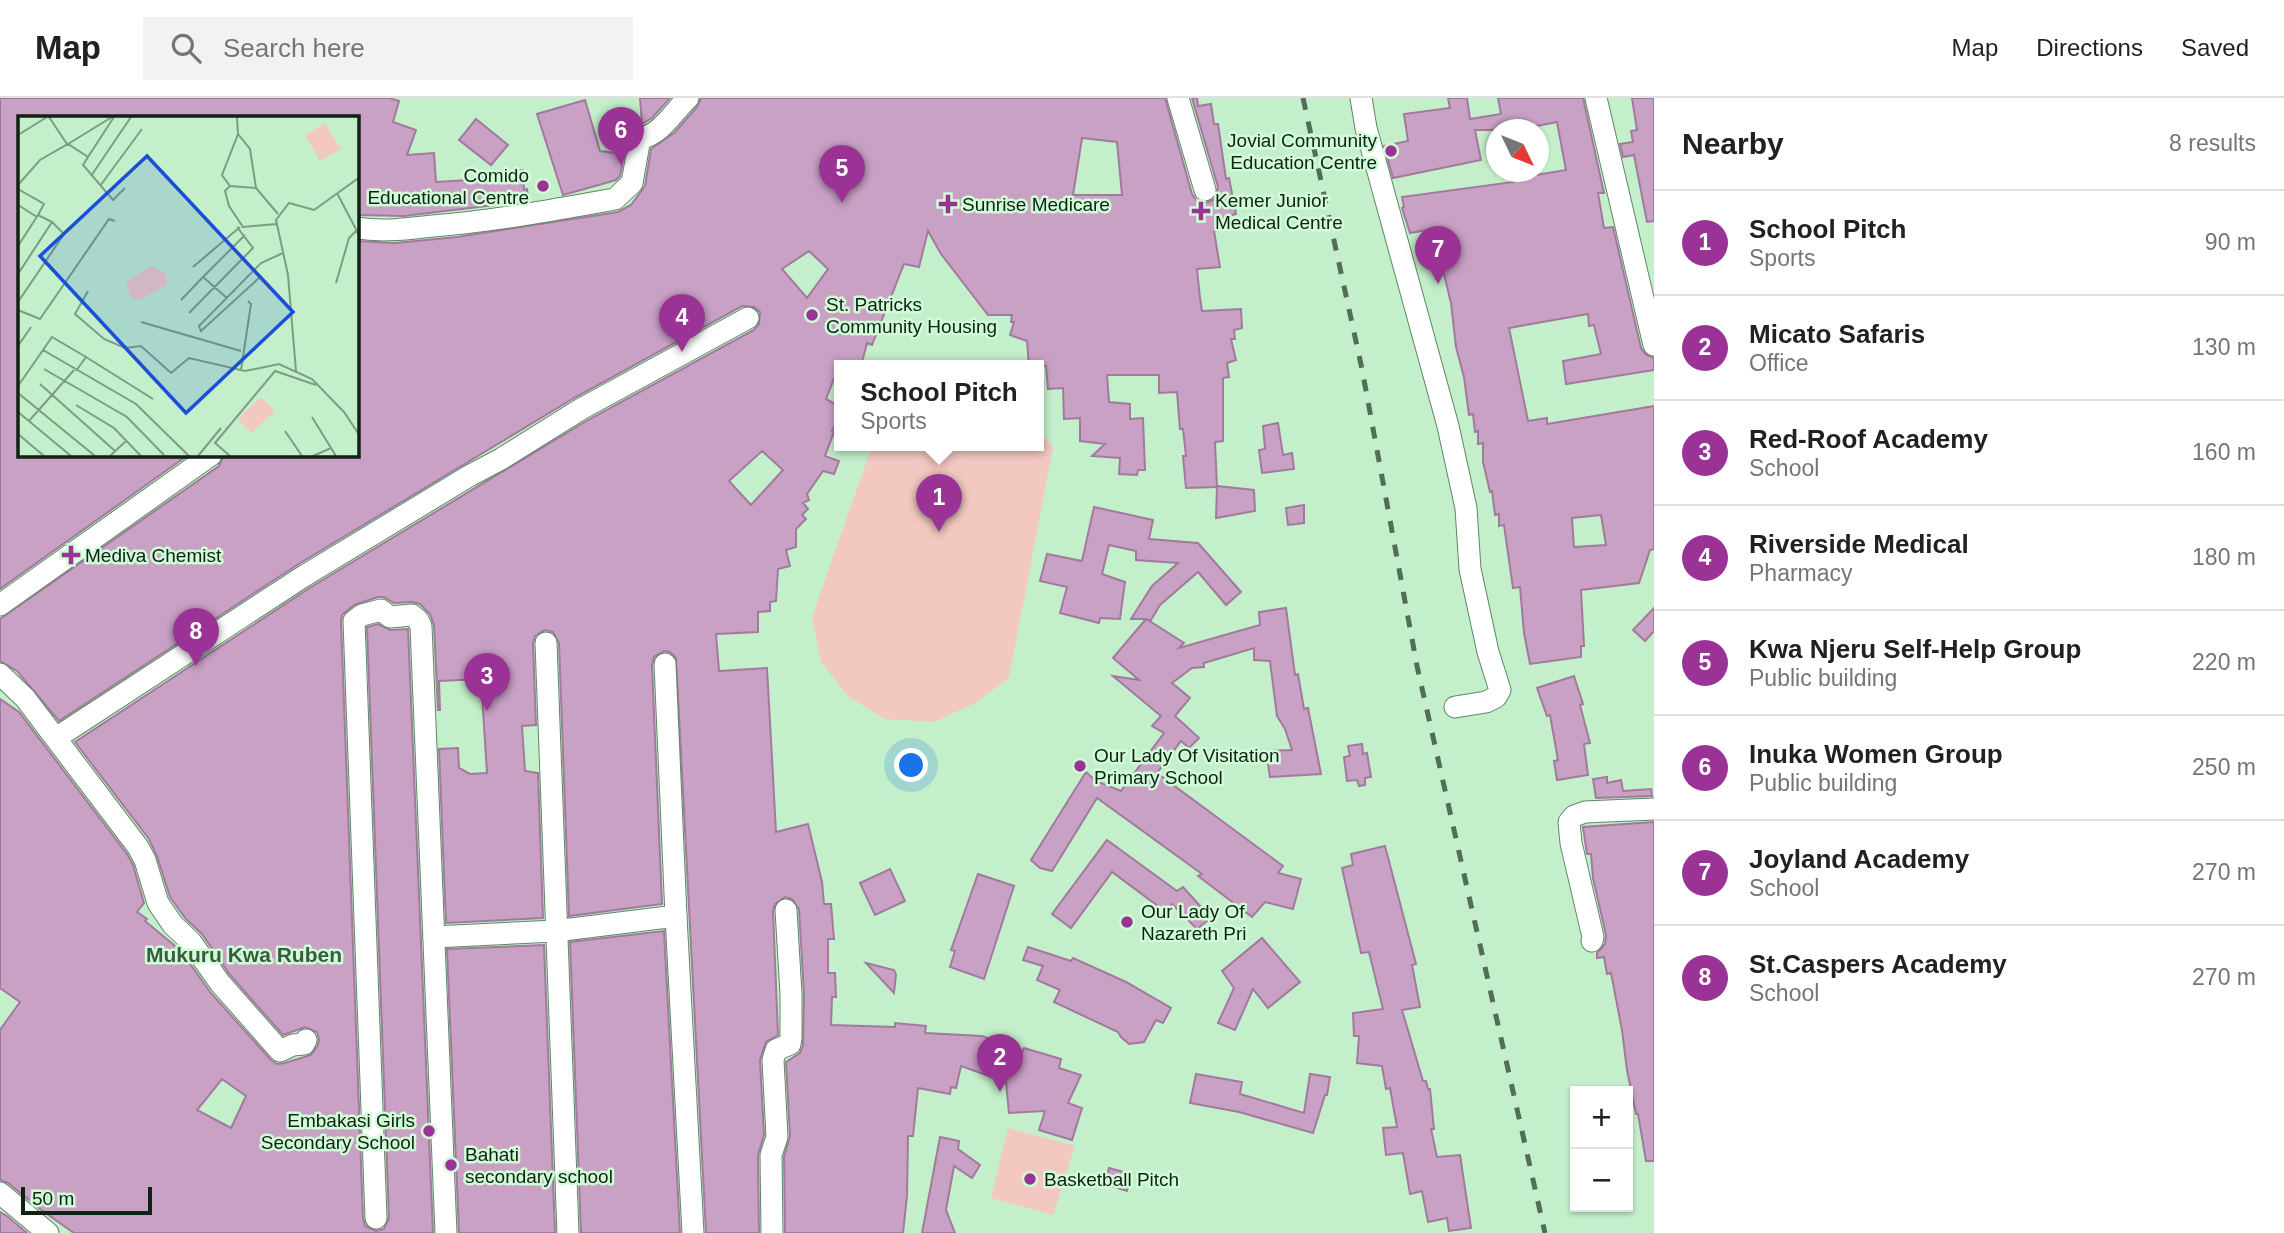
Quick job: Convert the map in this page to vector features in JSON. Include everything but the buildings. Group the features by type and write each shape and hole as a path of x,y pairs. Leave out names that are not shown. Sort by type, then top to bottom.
{"street":[{"path":"359,228 406,229 466,223 615,199 632,184 640,138 646,137 664,124 688,98"},
{"path":"1178,98 1205,190"},
{"path":"1361,98 1366,128 1448,426 1466,508 1470,569 1488,652 1500,690 1496,697 1486,702 1455,707"},
{"path":"1596,98 1654,345"},
{"path":"56,738 304,576 581,409 748,318"},
{"path":"0,605 208,457"},
{"path":"376,1218 354,621 360,615 379,610 390,617 412,615 420,624 446,1233"},
{"path":"546,643 568,1233"},
{"path":"666,664 693,1233"},
{"path":"0,674 25,698 138,847 158,903 173,925 191,942 219,983 280,1051 293,1045 304,1044 306,1040"},
{"path":"1592,941 1569,822 1574,816 1584,812 1654,809"},
{"path":"772,1233 772,1155 777,1137 774,1060 776,1050 790,1044 791,1038 792,994 786,910"},
{"path":"434,937 555,931 676,916"},
{"path":"0,1193 48,1233"}],"shaded area":[{"path":"1044,436 1053,447 1009,678 975,703 934,722 885,719 849,697 821,662 812,617 870,451 1044,451"},
{"name":"Basketball Pitch","path":"1008,1128 1075,1146 1053,1215 991,1198"}],"railway":[{"path":"1303,98 1362,369 1417,666 1545,1233"}],"place":[{"name":"Jovial Community Education Centre","path":"1391,151"},
{"name":"Inuka Women Group","path":"621,165"},
{"name":"Comido Educational Centre","path":"543,186"},
{"name":"Kwa Njeru Self-Help Group","path":"842,203"},
{"name":"Sunrise Medicare","path":"948,204"},
{"name":"Kemer Junior Medical Centre","path":"1201,211"},
{"name":"Joyland Academy","path":"1438,284"},
{"name":"St. Patricks Community Housing","path":"812,315"},
{"name":"Riverside Medical","path":"682,352"},
{"name":"School Pitch","path":"939,532"},
{"name":"Mediva Chemist","path":"71,555"},
{"name":"St.Caspers Academy","path":"196,666"},
{"name":"Red-Roof Academy","path":"487,711"},
{"name":"Our Lady Of Visitation Primary School","path":"1080,766"},
{"name":"Our Lady Of Nazareth Pri","path":"1127,922"},
{"name":"Micato Safaris","path":"1000,1092"},
{"name":"Embakasi Girls Secondary School","path":"429,1131"},
{"name":"Bahati secondary school","path":"451,1165"},
{"name":"Basketball Pitch","path":"1030,1179"}],"district":[{"name":"Mukuru Kwa Ruben","path":"244,954"}]}
